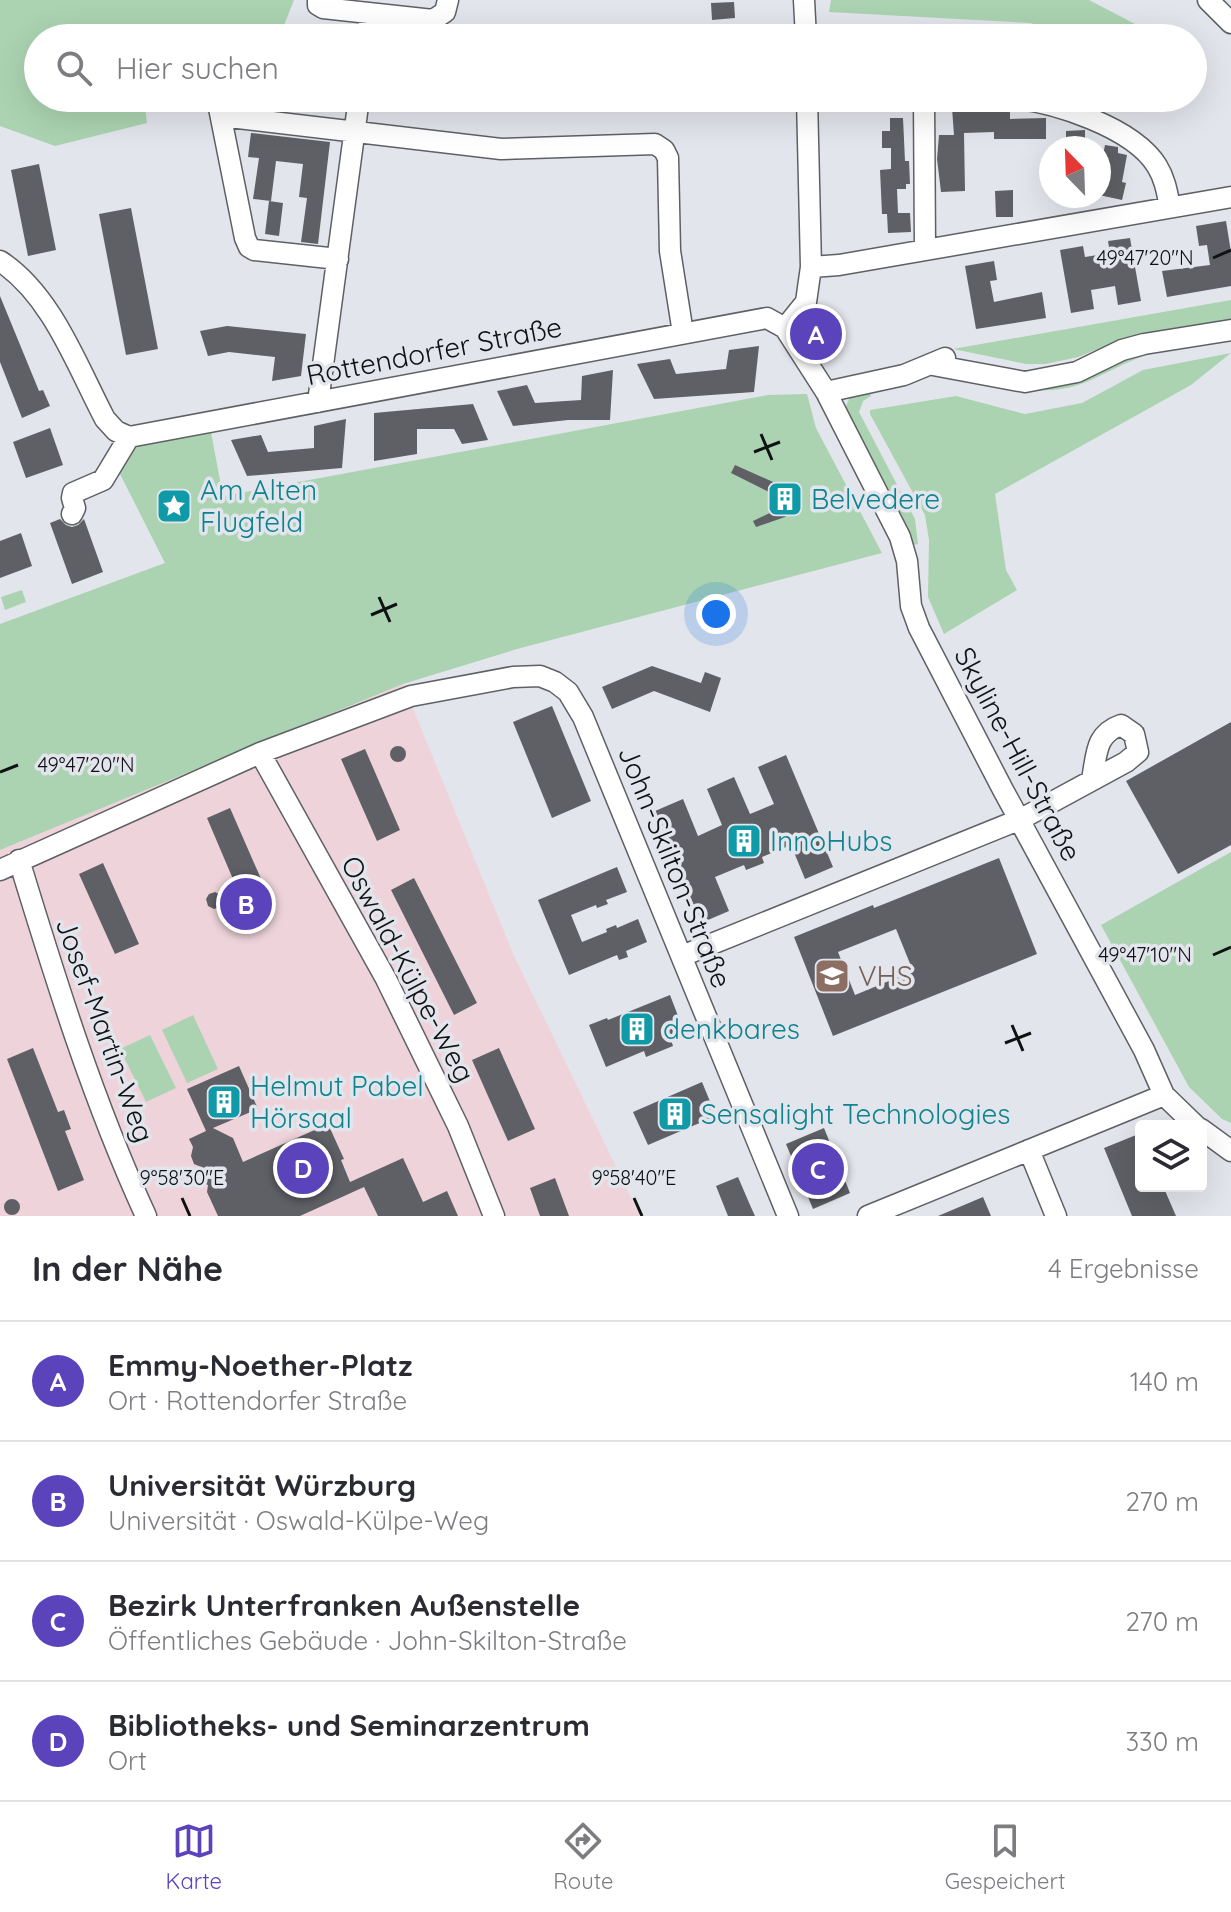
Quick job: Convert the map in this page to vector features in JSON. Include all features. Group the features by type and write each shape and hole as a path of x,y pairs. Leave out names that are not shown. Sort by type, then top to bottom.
{"street":[{"path":"318,0 318,5 323,8 433,20 445,12 448,0"},
{"path":"804,0 805,24"},
{"path":"1208,0 1231,23"},
{"path":"369,24 370,14"},
{"path":"220,112 249,247 338,259"},
{"path":"247,112 354,131 501,149 655,144 664,150 668,158 670,251 683,333"},
{"path":"318,402 357,112"},
{"path":"807,112 811,267 806,302 785,328 826,392 904,375 933,365 1025,382 1077,372 1122,350 1144,344 1231,330"},
{"path":"924,112 925,249"},
{"path":"1070,112 1116,129 1155,162 1165,182 1170,207"},
{"path":"811,267 839,265 1231,197"},
{"path":"0,261 30,286 52,316 105,419 116,431 129,437 103,480 73,493 75,508 72,514"},
{"name":"Rottendorfer Straße","path":"129,437 767,318 785,328"},
{"name":"Skyline-Hill-Straße","path":"826,392 900,537 907,561 911,606 919,628 1144,1050 1164,1095 1191,1120"},
{"name":"John-Skilton-Straße","path":"0,870 260,753 411,696 513,677 540,676 555,682 568,692 583,717 788,1216"},
{"name":"Oswald-Külpe-Weg","path":"260,753 393,993 458,1126 494,1216"},
{"path":"682,956 1021,819 1092,779"},
{"name":"Josef-Martin-Weg","path":"19,860 65,1010 117,1150 146,1216"},
{"path":"868,1216 1164,1095"},
{"name":"Skyline-Hill-Straße","path":"1207,1134 1231,1151"},
{"path":"1029,1150 1056,1216"}],"shaded area":[{"path":"403,684 515,958 640,1216 0,1216 0,850"}],"green space":[{"path":"0,0 294,0 285,24 24,24 24,112 146,112 147,123 55,146 0,126"},
{"path":"831,0 1089,0 1135,24 1034,24 829,12"},
{"path":"1231,300 1231,320 1123,339 1078,357 1046,364 1026,364 953,349"},
{"path":"1161,351 1140,357 1076,386 1038,390 1014,387 1076,383 1131,354"},
{"path":"1231,353 1191,385 995,494 1006,570 1017,590 944,634 928,597 929,540 925,515 870,410 956,396 1025,414 1082,403 1143,370"},
{"path":"870,388 871,396 863,401 859,412 915,519 918,544 913,545 906,526 846,416 851,395"},
{"path":"807,394 816,428 882,553 517,649 403,684 0,850 0,624 165,563 117,468 133,442 210,427 223,496 768,395"},
{"path":"22,590 26,602 5,610 1,597"},
{"path":"1231,852 1231,1123 1222,1119 1189,1087 1101,925"},
{"path":"193,1015 218,1069 187,1083 162,1030"},
{"path":"150,1035 176,1088 146,1102 120,1049"}],"building":[{"path":"734,2 735,18 712,20 711,3"},
{"path":"952,112 1010,112 1010,119 1046,118 1046,136 1039,136 1039,139 994,139 994,132 964,133 965,191 941,192 937,159 939,135 954,135"},
{"path":"890,118 903,118 905,161 909,161 910,184 906,184 906,189 897,189 898,213 910,213 911,232 888,233 887,214 882,214 880,170 891,169 891,148 882,148 882,131 890,131"},
{"path":"1085,130 1085,136 1066,136 1066,131"},
{"path":"251,133 330,142 318,244 301,242 307,198 299,197 303,164 276,161 271,201 253,199 259,158 248,157"},
{"path":"1111,146 1118,147 1118,153 1127,155 1122,200 1111,198"},
{"path":"39,164 56,250 28,256 11,170"},
{"path":"1013,190 1013,217 996,217 995,191"},
{"path":"269,201 283,203 279,236 265,234"},
{"path":"131,208 158,349 126,355 99,214"},
{"path":"1226,221 1231,252 1231,286 1167,297 1162,271 1210,265 1207,245 1199,246 1196,226"},
{"path":"1130,238 1141,301 1118,305 1115,286 1091,290 1094,309 1071,313 1060,250 1083,246 1085,257 1110,253 1108,241"},
{"path":"994,261 997,280 990,281 994,302 1042,292 1046,318 976,329 965,266"},
{"path":"0,296 39,391 43,390 50,406 22,418 0,362"},
{"path":"227,326 306,334 301,376 272,381 275,357 229,352 208,356 200,331"},
{"path":"759,346 754,392 654,399 637,364 670,359 676,374 726,369 729,350"},
{"path":"613,370 610,420 568,420 513,426 497,391 527,385 535,403 581,400 582,376"},
{"path":"473,404 488,440 462,444 454,429 417,429 417,454 374,461 374,413"},
{"path":"346,419 342,468 247,476 231,440 261,435 268,452 314,448 314,426"},
{"path":"50,428 63,465 26,478 13,442"},
{"path":"735,465 791,490 795,500 793,510 785,517 756,527 753,521 776,510 774,498 769,492 731,473"},
{"path":"60,519 72,527 84,519 103,572 72,584 50,523"},
{"path":"21,533 32,566 0,578 0,541"},
{"path":"652,666 701,683 705,672 721,678 710,712 654,691 612,709 602,687"},
{"path":"552,706 591,801 552,818 513,722"},
{"path":"1231,722 1231,845 1178,874 1126,781"},
{"path":"395,746 401,746 406,754 404,760 395,762 390,757 390,751"},
{"path":"365,749 400,830 377,841 341,759"},
{"name":"InnoHubs","path":"786,755 833,867 805,879 791,845 762,857 764,863 746,870 744,865 715,877 729,911 701,923 655,811 683,799 698,836 722,825 707,789 734,777 750,814 774,804 758,767"},
{"path":"230,808 265,888 241,898 207,818"},
{"path":"999,858 1037,954 833,1036 794,937 873,905 874,908","holes":["896,929 913,971 855,995 838,952"]},
{"path":"103,863 139,944 115,954 79,874"},
{"path":"617,867 627,892 606,900 608,904 597,908 596,905 571,915 582,942 607,932 606,929 638,919 647,942 626,951 628,957 619,960 617,955 569,975 538,900"},
{"path":"414,878 477,1003 454,1015 391,890"},
{"path":"215,892 226,898 220,907 214,909 208,906 206,899"},
{"name":"denkbares","path":"670,995 685,1034 671,1040 673,1046 646,1057 644,1051 606,1067 589,1025"},
{"path":"33,1048 58,1112 64,1110 71,1129 65,1131 84,1180 58,1191 7,1059"},
{"path":"499,1048 535,1129 508,1141 472,1060"},
{"path":"239,1066 258,1109 213,1128 233,1138 243,1162 328,1124 344,1159 341,1160 350,1182 403,1158 423,1202 447,1191 458,1216 378,1216 364,1187 300,1216 218,1216 207,1192 208,1185 203,1183 198,1173 201,1167 194,1164 191,1156 193,1147 189,1139 206,1131 187,1089"},
{"name":"Sensalight Technologies","path":"702,1082 716,1116 648,1145 633,1112"},
{"path":"824,1128 850,1193 813,1209 786,1144"},
{"path":"1135,1135 1135,1192 1166,1192 1176,1216 1132,1216 1104,1148"},
{"path":"738,1177 755,1216 728,1216 716,1186"},
{"path":"555,1178 569,1216 540,1216 530,1188"},
{"path":"983,1197 991,1216 938,1216"},
{"path":"9,1199 15,1199 20,1207 18,1213 9,1215 4,1210 4,1204"}],"place":[{"name":"Emmy-Noether-Platz","path":"816,334"},
{"name":"Belvedere","path":"785,499"},
{"name":"Am Alten Flugfeld","path":"174,506"},
{"name":"InnoHubs","path":"744,841"},
{"name":"Universität Würzburg","path":"246,904"},
{"name":"VHS","path":"832,976"},
{"name":"denkbares","path":"637,1029"},
{"name":"Helmut Pabel Hörsaal","path":"224,1102"},
{"name":"Sensalight Technologies","path":"675,1114"},
{"name":"Bibliotheks- und Seminarzentrum","path":"303,1168"},
{"name":"Bezirk Unterfranken Außenstelle","path":"818,1169"}]}
